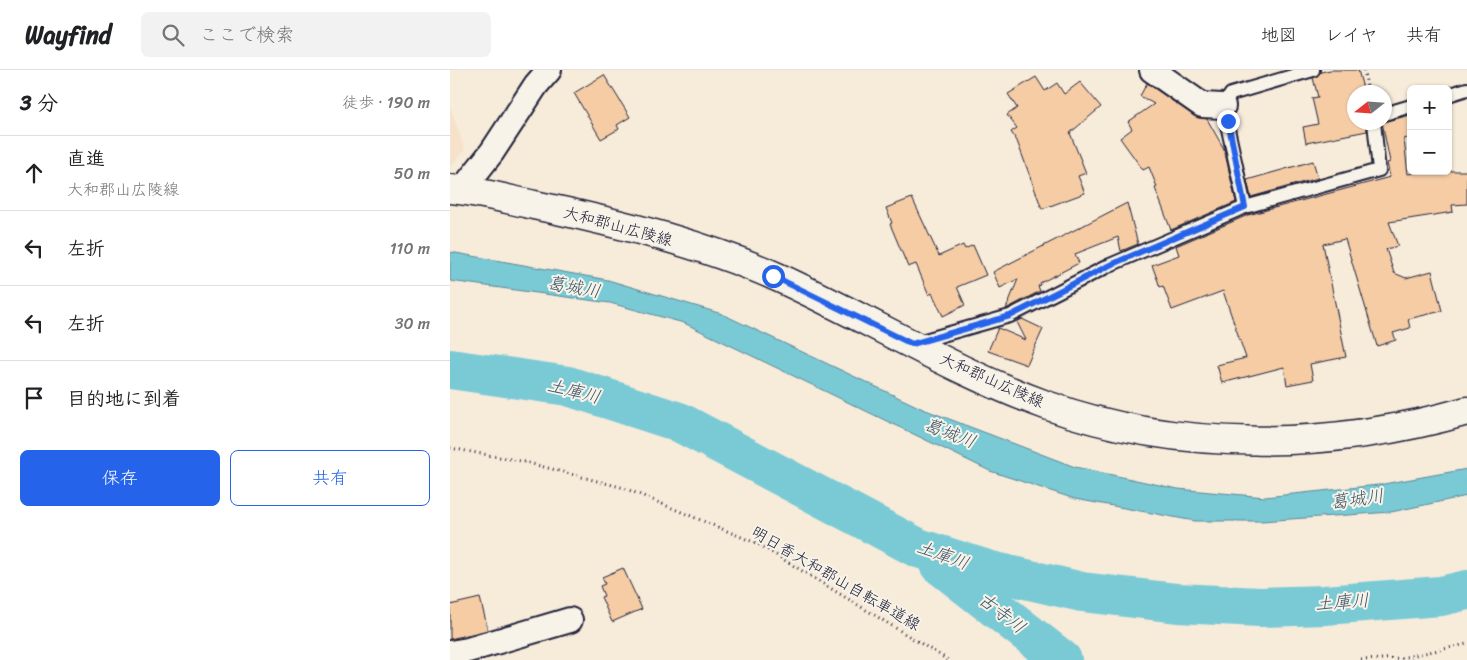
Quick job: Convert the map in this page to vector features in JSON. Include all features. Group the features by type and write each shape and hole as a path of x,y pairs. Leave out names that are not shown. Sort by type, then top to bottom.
{"main road":[{"name":"大和郡山広陵線","path":"456,190 586,216 693,247 773,276 975,375 1046,405 1127,428 1215,440 1297,440 1365,433 1467,411"}],"street":[{"path":"456,190 492,152 536,85 549,70"},
{"path":"1152,70 1202,105 1223,106"},
{"path":"450,653 468,650 570,620"}],"lane":[{"path":"1245,207 1223,106 1231,94 1313,70"},
{"path":"1452,94 1467,89"},
{"path":"1392,112 1407,107"},
{"path":"912,344 1010,316 1110,265 1245,207 1379,170 1375,130"}],"path":[{"path":"1364,70 1367,85"},
{"name":"明日香大和郡山自転車道線","path":"450,448 522,461 624,488 758,544 948,660"},
{"path":"1361,660 1401,658 1467,644"}],"shaded area":[{"path":"450,106 465,150 450,167"}],"water":[{"name":"葛城川","path":"450,252 608,280 722,314 923,409 1075,467 1178,489 1265,497 1378,485 1467,469 1467,496 1391,512 1262,521 1195,521 1075,499 990,471 684,323 610,303 450,281"}],"building":[{"path":"1330,70 1358,70 1362,85 1347,85 1347,130 1367,131 1306,143 1303,127 1318,124 1312,98 1318,97 1313,78 1321,72"},
{"path":"604,75 630,117 617,125 619,129 601,139 574,93"},
{"path":"1036,77 1045,91 1057,83 1064,94 1080,82 1101,107 1070,133 1086,173 1078,176 1085,193 1042,209 1017,141 1011,132 1017,128 1007,115 1017,108 1008,94"},
{"path":"1147,83 1194,116 1207,119 1224,149 1236,202 1171,230 1149,167 1143,170 1120,138 1132,129 1128,122 1154,104 1140,96"},
{"path":"1407,116 1407,138 1404,139 1407,175 1452,175 1452,171 1467,171 1467,204 1452,205 1453,212 1389,222 1398,246 1386,249 1394,273 1406,278 1432,271 1442,311 1408,319 1410,328 1393,333 1396,340 1377,346 1345,239 1323,244 1346,357 1310,364 1313,380 1287,385 1284,367 1222,383 1217,365 1246,358 1223,291 1172,310 1163,286 1160,287 1152,265 1179,255 1176,246 1248,215 1390,177 1387,163 1390,162 1384,130 1392,130 1392,120"},
{"path":"1313,161 1318,178 1251,197 1247,180"},
{"path":"912,198 939,256 963,245 965,249 973,245 986,275 957,287 965,305 943,316 932,293 929,295 916,264 908,267 890,224 892,223 886,208"},
{"path":"1127,203 1138,244 1121,251 1118,237 1075,254 1079,263 1040,283 1041,285 1038,286 1040,291 1006,309 1018,279 1000,288 993,272"},
{"path":"1022,319 1043,329 1027,365 988,351 998,328 1026,340 1017,322"},
{"path":"623,568 642,609 612,622 601,597 604,596 600,586 605,584 602,577"},
{"path":"480,598 488,630 450,639 450,605"}],"waterway":[{"name":"土庫川","path":"450,369 568,386 679,422 918,548 991,571 1082,592 1177,603 1260,607 1325,605 1441,596 1467,590"},
{"name":"古寺川","path":"939,564 1062,660"}],"route":[{"path":"773,276 912,344 1010,316 1110,265 1245,207 1228,121"}]}
